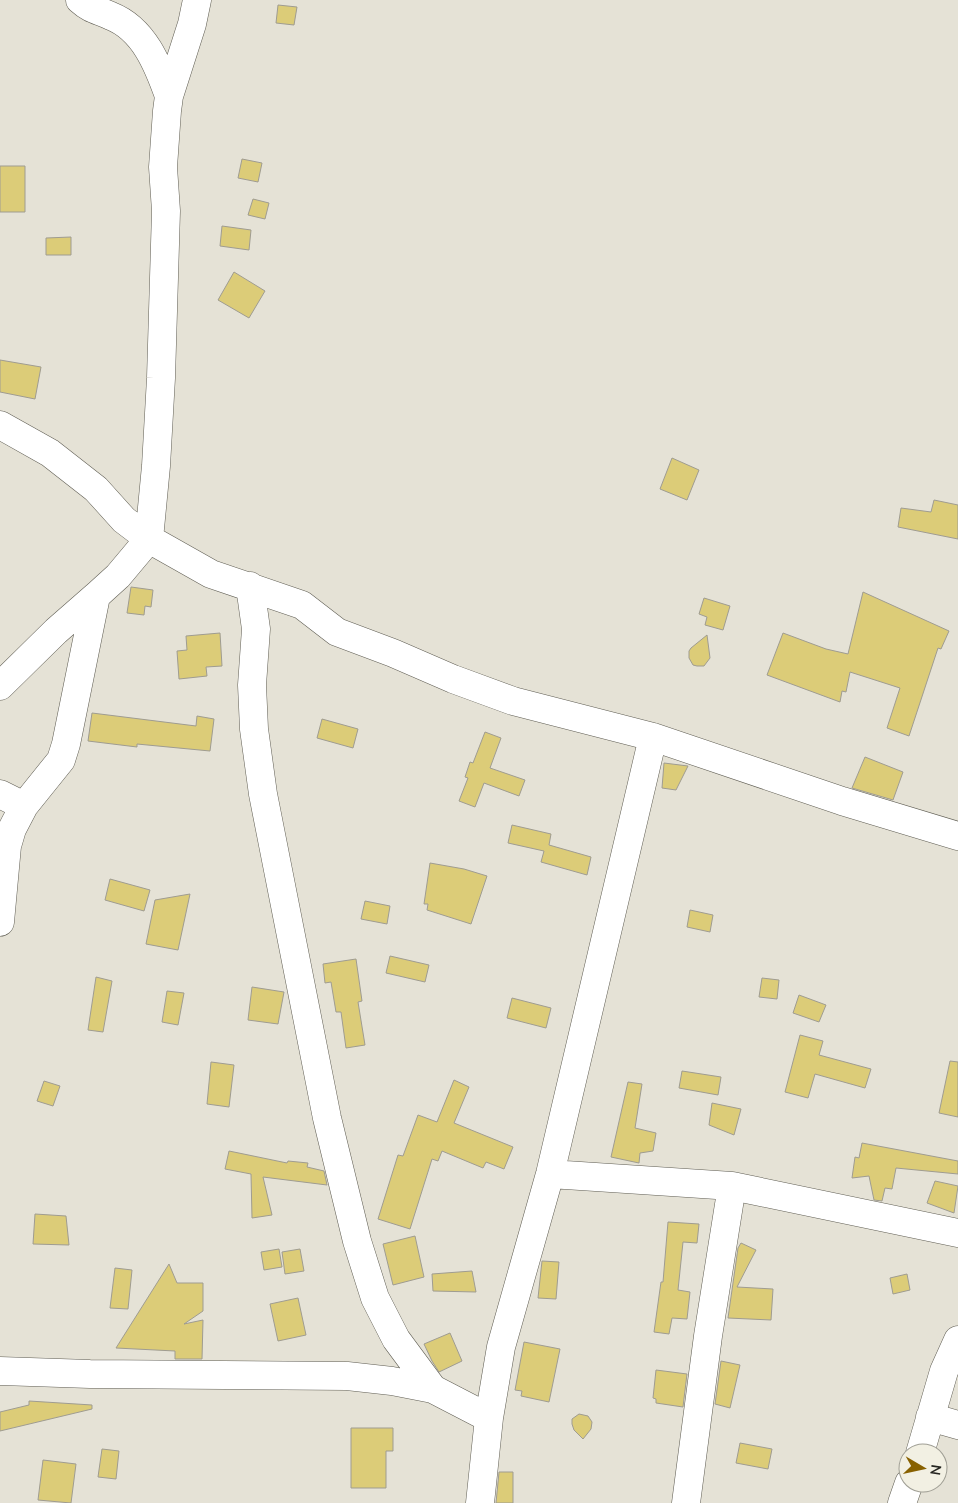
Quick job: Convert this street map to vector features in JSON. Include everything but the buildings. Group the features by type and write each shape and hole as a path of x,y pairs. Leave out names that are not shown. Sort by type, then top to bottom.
{"street":[{"path":"80,0 87,7 112,16 127,26 146,44 161,74 169,96"},
{"path":"0,686 56,631 118,576 149,539 156,466 161,378 166,211 163,167 169,96 192,24 197,0"},
{"path":"0,426 50,454 96,489 124,520 149,539 211,574 302,605 337,632 513,701 653,737 842,801 958,836"},
{"path":"250,586 256,629 252,685 254,729 263,794 328,1118 357,1241 375,1298 396,1339 433,1389"},
{"path":"0,922 7,846 12,829 12,800 61,760 66,744 96,596"},
{"path":"480,1503 489,1418 500,1347 550,1174 653,737"},
{"path":"550,1174 732,1186 958,1233"},
{"path":"686,1503 708,1336 732,1186"},
{"path":"923,1443 944,1371 958,1340"},
{"path":"0,1371 90,1374 347,1376 392,1381 433,1389 489,1418"},
{"path":"930,1417 958,1425"}]}
